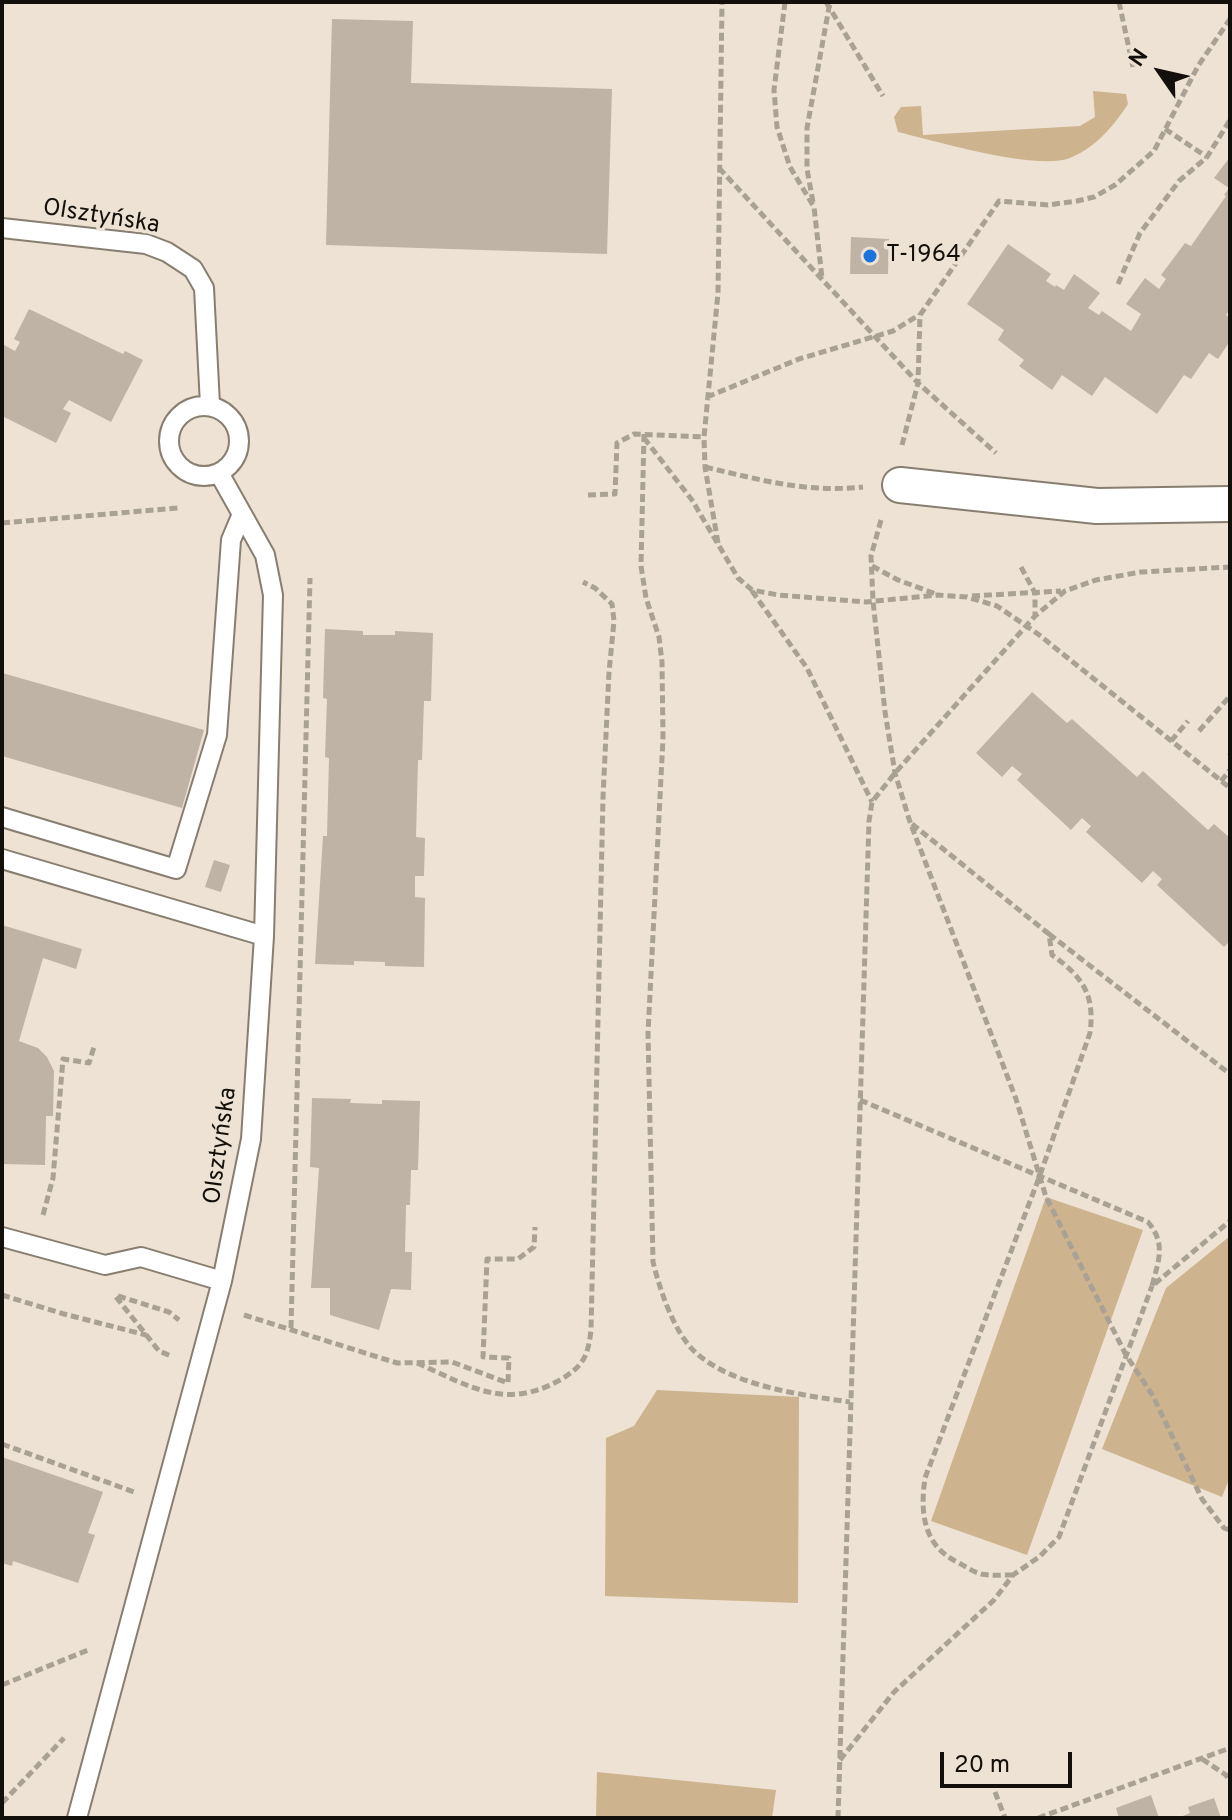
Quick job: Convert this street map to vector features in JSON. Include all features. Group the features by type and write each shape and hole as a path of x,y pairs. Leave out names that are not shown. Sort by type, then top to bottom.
{"street":[{"path":"888,485 1097,506 1230,504"}],"lane":[{"name":"Olsztyńska","path":"2,228 146,244 167,252 193,269 204,288 210,405"},
{"path":"199,405 210,405 224,411 235,422 240,437 239,451 231,464 219,473 206,476 183,470 175,461 170,450 171,426 178,416 199,405"},
{"name":"Olsztyńska","path":"77,1818 222,1281 251,1139 264,936 273,595 265,555 219,473"},
{"path":"2,817 176,869 217,735 231,540 242,514"},
{"path":"2,859 264,936"},
{"path":"2,1237 105,1265 141,1257 222,1281"}],"path":[{"path":"719,548 705,467 704,437 718,293 722,2"},
{"path":"785,2 774,90 777,127 790,167 814,207"},
{"path":"828,2 883,96"},
{"path":"1119,2 1133,67"},
{"path":"822,279 807,169 807,128 830,10"},
{"path":"707,397 799,359 893,331 920,315 999,201 1048,205 1094,197 1115,185 1154,151 1198,66 1230,19"},
{"path":"1118,284 1140,233 1179,181 1207,157 1230,120"},
{"path":"1165,129 1207,157"},
{"path":"719,168 918,383 997,454"},
{"path":"918,383 920,315"},
{"path":"588,495 615,494 617,443 634,434 704,437"},
{"path":"644,436 692,500 738,578 752,590 807,668 872,802"},
{"path":"644,436 641,566 660,649 663,738 648,1033 653,1262 662,1298 692,1349 717,1369 807,1396 850,1402"},
{"path":"705,467 776,485 830,490 888,485"},
{"path":"2,523 178,508"},
{"path":"871,556 885,712 895,773 910,822 1016,1099 1046,1197 1126,1355 1153,1396 1202,1499 1224,1528 1230,1530"},
{"path":"872,566 938,595"},
{"path":"1021,567 1035,593 1035,616"},
{"path":"752,590 778,595 873,601 938,595 967,597 1065,591 1096,580 1141,572 1230,567"},
{"path":"291,1328 310,578"},
{"path":"417,1363 477,1389 510,1397 547,1387 577,1369 589,1351 603,797 614,621 612,604 595,588 583,582"},
{"path":"838,1818 872,802 1035,616 1065,591"},
{"path":"967,597 997,606 1027,625 1230,788"},
{"path":"1199,731 1230,696"},
{"path":"1171,741 1188,721"},
{"path":"1221,781 1230,770"},
{"path":"910,822 1230,1074"},
{"path":"1013,1575 980,1574 952,1560 937,1548 925,1528 921,1503 925,1478 1040,1175 1090,1033 1092,1015 1089,995 1075,972 1052,955 1049,934"},
{"path":"33,1246 53,1178 63,1059 89,1063 94,1047"},
{"path":"840,1761 894,1692 994,1600 1013,1575 1039,1557 1059,1537 1160,1258 1159,1236 1148,1222 860,1100"},
{"path":"1152,1286 1230,1221"},
{"path":"215,1306 397,1363 452,1362 508,1383 509,1358 483,1357 487,1259 518,1259 534,1247 535,1227"},
{"path":"2,1295 146,1335"},
{"path":"179,1349 176,1358 159,1351 114,1295 169,1312 181,1323 181,1331"},
{"path":"2,1444 139,1494 142,1482"},
{"path":"2,1685 97,1646 93,1659"},
{"path":"2,1803 65,1736"},
{"path":"1038,1818 1230,1748"},
{"path":"1201,1759 1230,1781"},
{"path":"995,1792 1005,1818"}],"shaded area":[{"path":"1093,91 1126,94 1128,104 1096,142 1070,158 1054,161 1011,158 898,132 894,117 901,107 921,106 923,135 1080,126 1095,117"},
{"path":"1046,1197 1143,1230 1027,1555 931,1521"},
{"path":"1230,1236 1230,1477 1222,1497 1102,1449 1166,1288"},
{"path":"657,1390 799,1397 798,1603 605,1596 606,1438 634,1426"},
{"path":"597,1772 776,1790 772,1818 596,1818"}],"building":[{"path":"332,19 413,21 411,83 612,89 607,254 326,245"},
{"path":"1230,157 1230,309 1226,315 1230,318 1230,341 1218,359 1209,353 1191,379 1184,375 1157,414 1105,377 1092,396 1062,375 1052,390 1019,366 1024,360 998,340 1004,330 967,304 1008,244 1051,274 1046,281 1055,287 1064,290 1074,274 1100,293 1088,308 1099,315 1102,311 1131,331 1141,314 1126,304 1145,278 1159,289 1166,279 1161,275 1185,243 1191,246 1226,196 1229,188 1214,178"},
{"name":"T-1964","path":"851,237 889,239 888,274 850,274"},
{"path":"29,309 123,354 125,351 143,360 111,422 69,400 63,409 71,413 56,443 2,416 2,344 15,351 20,342 14,339"},
{"path":"325,629 363,631 363,635 395,635 395,631 433,633 431,701 424,701 422,760 418,760 416,837 425,838 424,876 415,876 415,897 425,898 424,967 354,961 354,965 315,964 323,836 327,836 329,758 325,757 327,699 323,698"},
{"path":"2,673 204,730 182,808 2,756"},
{"path":"1032,692 1067,723 1072,719 1137,777 1143,771 1208,830 1214,824 1230,838 1230,941 1224,947 1157,885 1162,879 1153,871 1142,883 1086,832 1091,826 1082,818 1071,830 1017,780 1022,774 1012,766 1002,777 976,753"},
{"path":"214,860 230,865 221,892 205,887"},
{"path":"2,925 82,949 76,969 43,958 19,1041 38,1048 54,1071 53,1116 46,1116 45,1165 2,1164"},
{"path":"312,1098 382,1104 382,1100 420,1101 418,1170 411,1170 410,1205 406,1205 405,1252 412,1252 411,1290 391,1289 379,1330 330,1315 330,1288 311,1288 319,1168 310,1167"},
{"path":"2,1457 103,1492 88,1533 95,1535 78,1583 13,1561 12,1566 2,1563"},
{"path":"1151,1795 1159,1818 1119,1818 1116,1808"},
{"path":"1214,1798 1221,1818 1178,1818 1190,1813 1188,1807"}],"place":[{"name":"T-1964","path":"870,256"}]}
